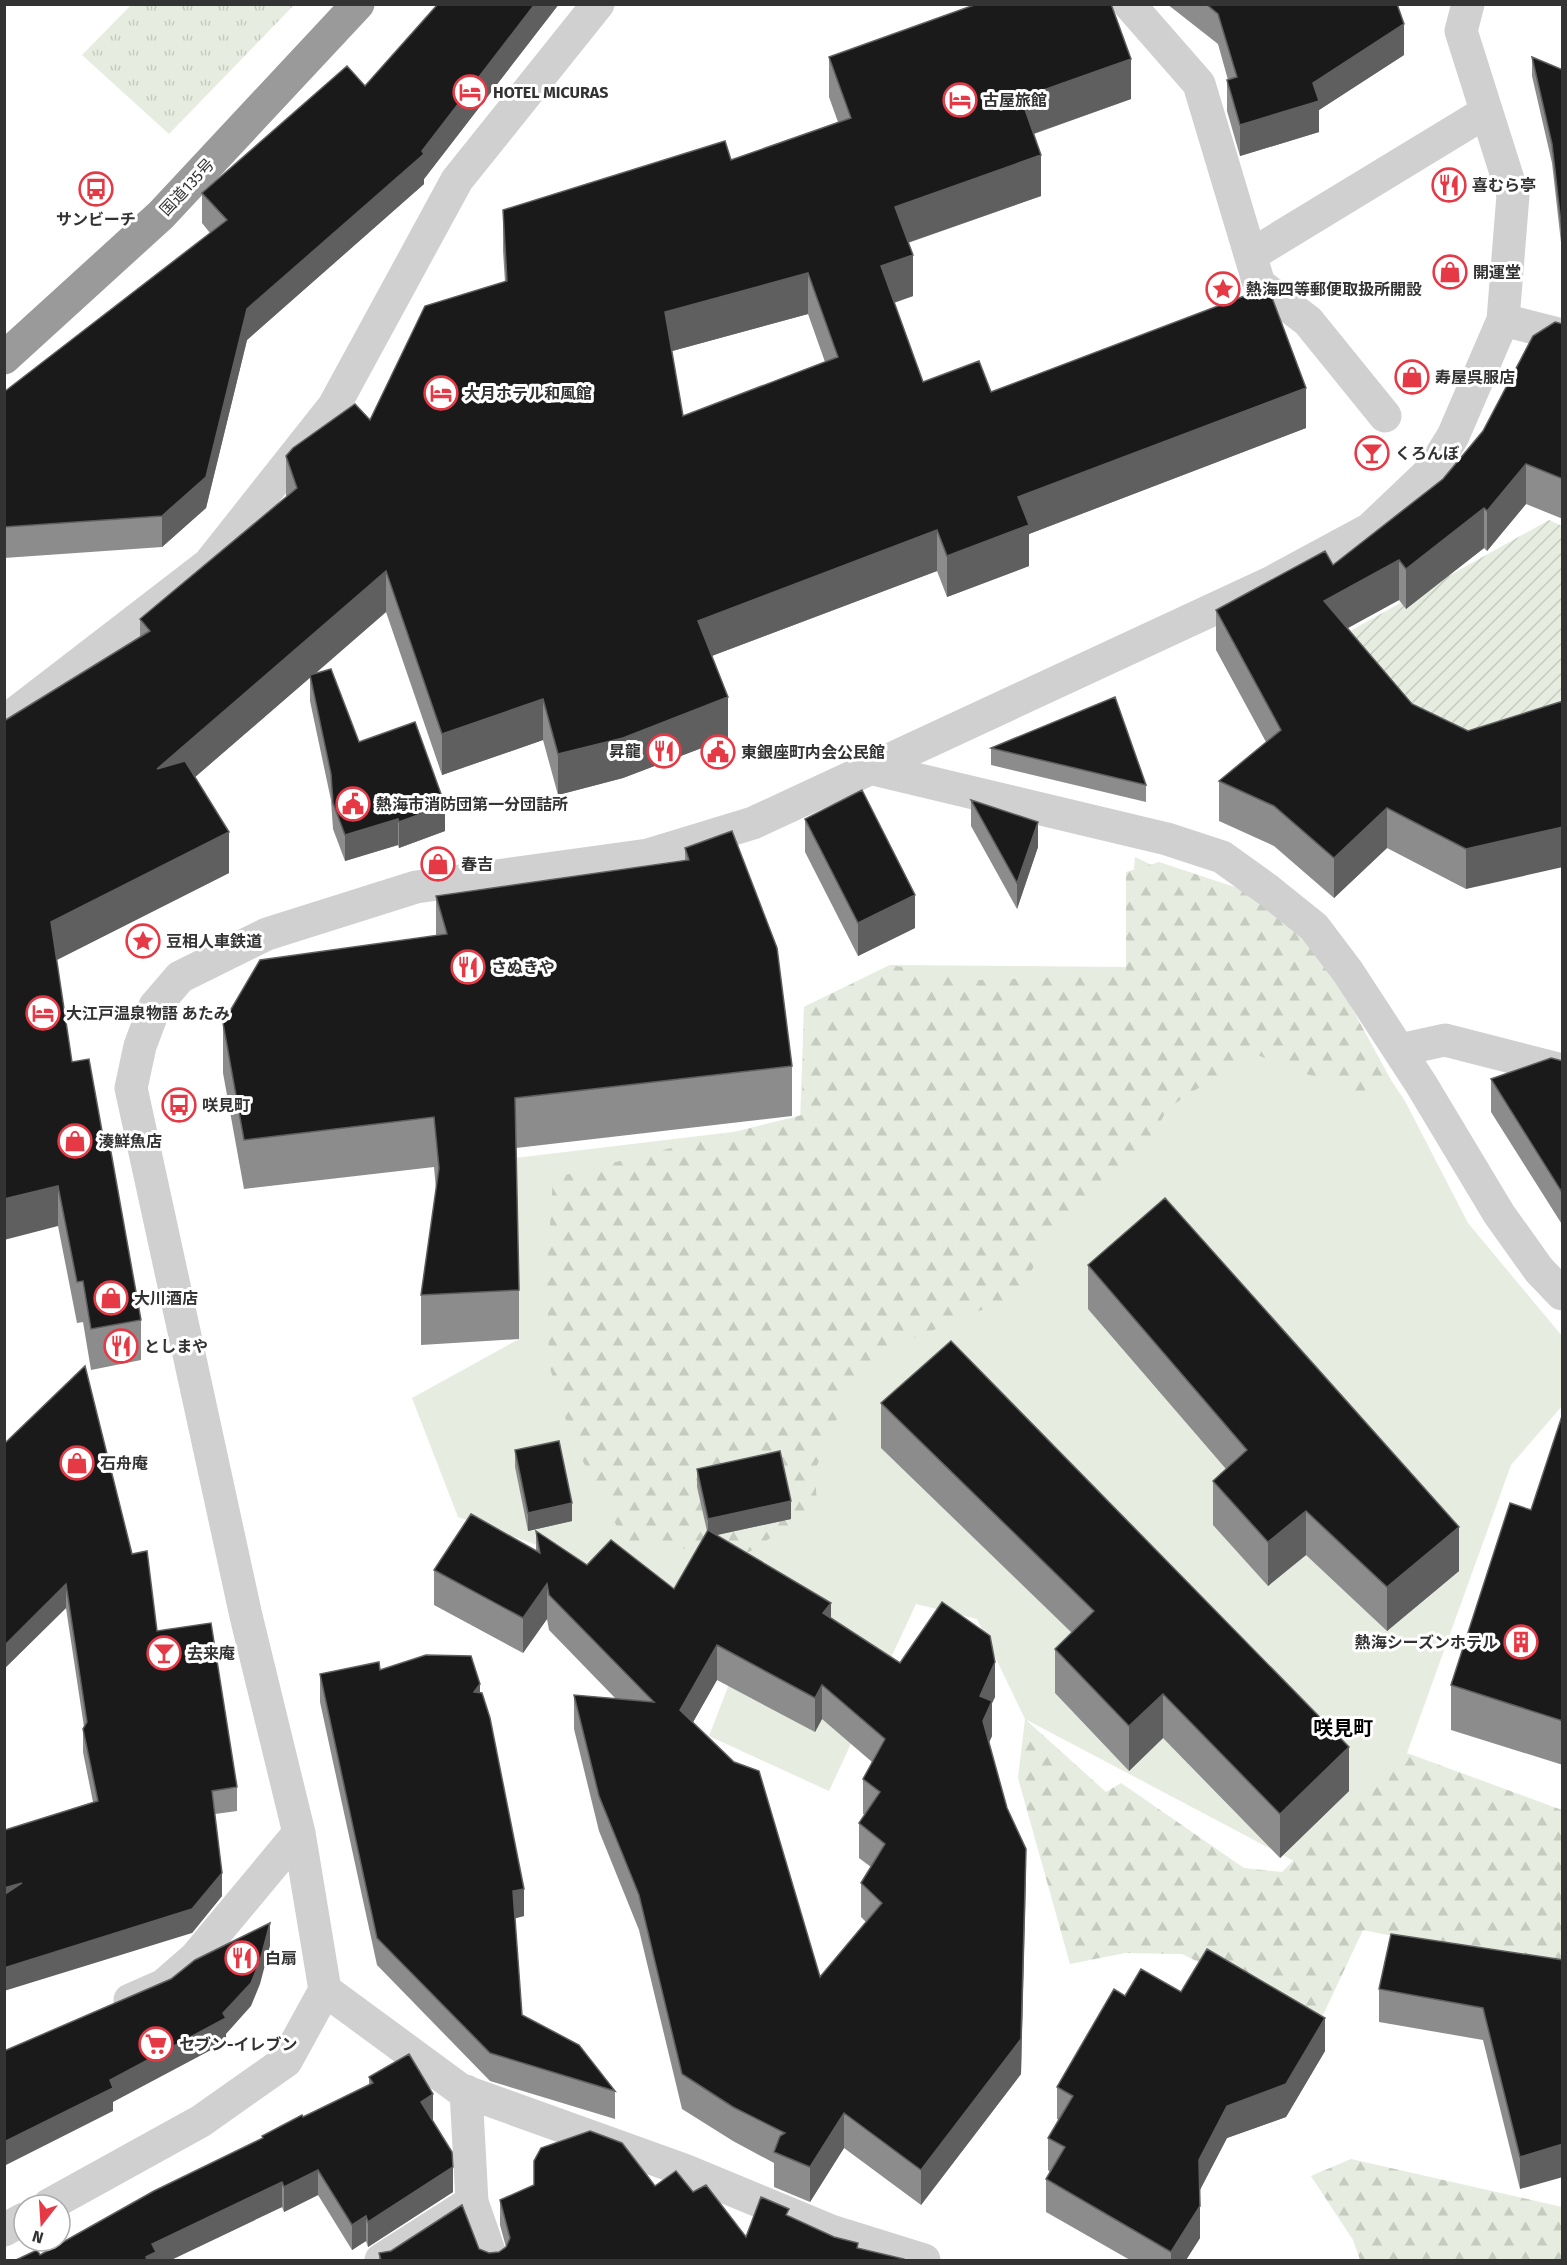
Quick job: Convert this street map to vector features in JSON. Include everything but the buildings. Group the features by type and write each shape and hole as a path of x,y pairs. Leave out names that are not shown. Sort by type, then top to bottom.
{"highway":[{"name":"国道135号","path":"4,358 162,215 358,4"}],"street":[{"path":"4,722 209,564 334,406 457,180 598,4"},
{"path":"1129,4 1199,84 1259,284 1308,321 1385,416"},
{"path":"71,2193 201,2121 286,2061 325,1989 299,1833 244,1604 131,1088 140,1046 155,1006 180,977 267,934 416,887 648,855 753,824 1270,583 1370,529 1432,470 1453,436 1503,320 1513,195 1461,31 1468,4"},
{"path":"1251,255 1486,112"},
{"path":"1503,320 1563,335"},
{"path":"869,768 1167,839 1222,857 1268,890 1314,927 1348,972 1399,1050 1499,1214 1539,1270 1563,1294"},
{"path":"1399,1050 1445,1040 1563,1070"},
{"path":"104,2011 164,1985 195,1958 299,1833"},
{"path":"325,1989 466,2091 684,2170 831,2231 924,2260"},
{"path":"466,2091 472,2202 492,2260"},
{"path":"381,2260 472,2202"}],"green space":[{"path":"131,5 294,5 169,134 82,55"},
{"path":"1549,520 1562,526 1562,738 1467,769 1327,644"},
{"path":"1135,857 1293,933 1405,1101 1468,1223 1562,1336 1562,1406 1511,1465 1407,1753 1294,1861 1025,1719 977,1619 916,1604 829,1791 709,1736 743,1648 557,1552 458,1517 412,1398 519,1339 515,1158 800,1124 804,1007 890,965 1126,967"},
{"path":"1159,862 1256,894 1317,944 1391,1080 1367,1097 1252,1053 1168,1108 1142,1155 1039,1254 1022,1293 883,1351 854,1379 815,1470 817,1507 749,1552 625,1542 572,1440 549,1365 547,1271 553,1178 802,1115 804,1007 890,965 980,980 1126,975 1126,872"},
{"path":"1025,1719 1106,1792 1121,1783 1244,1868 1282,1872 1367,1785 1407,1753 1562,1810 1562,1970 1363,1930 1323,2015 1282,2003 1182,1954 1125,1953 1070,1964 1018,1778"},
{"path":"1351,2159 1562,2207 1562,2260 1360,2260 1353,2240 1311,2176"}],"place":[{"name":"HOTEL MICURAS","path":"470,92"},
{"name":"古屋旅館","path":"960,100"},
{"name":"喜むら亭","path":"1449,185"},
{"name":"サンビーチ","path":"96,189"},
{"name":"開運堂","path":"1450,272"},
{"name":"熱海四等郵便取扱所開設","path":"1223,289"},
{"name":"寿屋呉服店","path":"1412,377"},
{"name":"大月ホテル和風館","path":"441,393"},
{"name":"くろんぼ","path":"1372,453"},
{"name":"昇龍","path":"664,751"},
{"name":"東銀座町内会公民館","path":"718,752"},
{"name":"熱海市消防団第一分団詰所","path":"353,804"},
{"name":"春吉","path":"438,864"},
{"name":"豆相人車鉄道","path":"143,941"},
{"name":"さぬきや","path":"468,967"},
{"name":"大江戸温泉物語 あたみ","path":"43,1013"},
{"name":"咲見町","path":"179,1105"},
{"name":"湊鮮魚店","path":"75,1141"},
{"name":"大川酒店","path":"111,1298"},
{"name":"としまや","path":"121,1346"},
{"name":"石舟庵","path":"77,1463"},
{"name":"熱海シーズンホテル","path":"1521,1642"},
{"name":"去来庵","path":"164,1653"},
{"name":"白扇","path":"242,1958"},
{"name":"セブン-イレブン","path":"156,2044"}],"district":[{"name":"咲見町","path":"1343,1728"}]}
